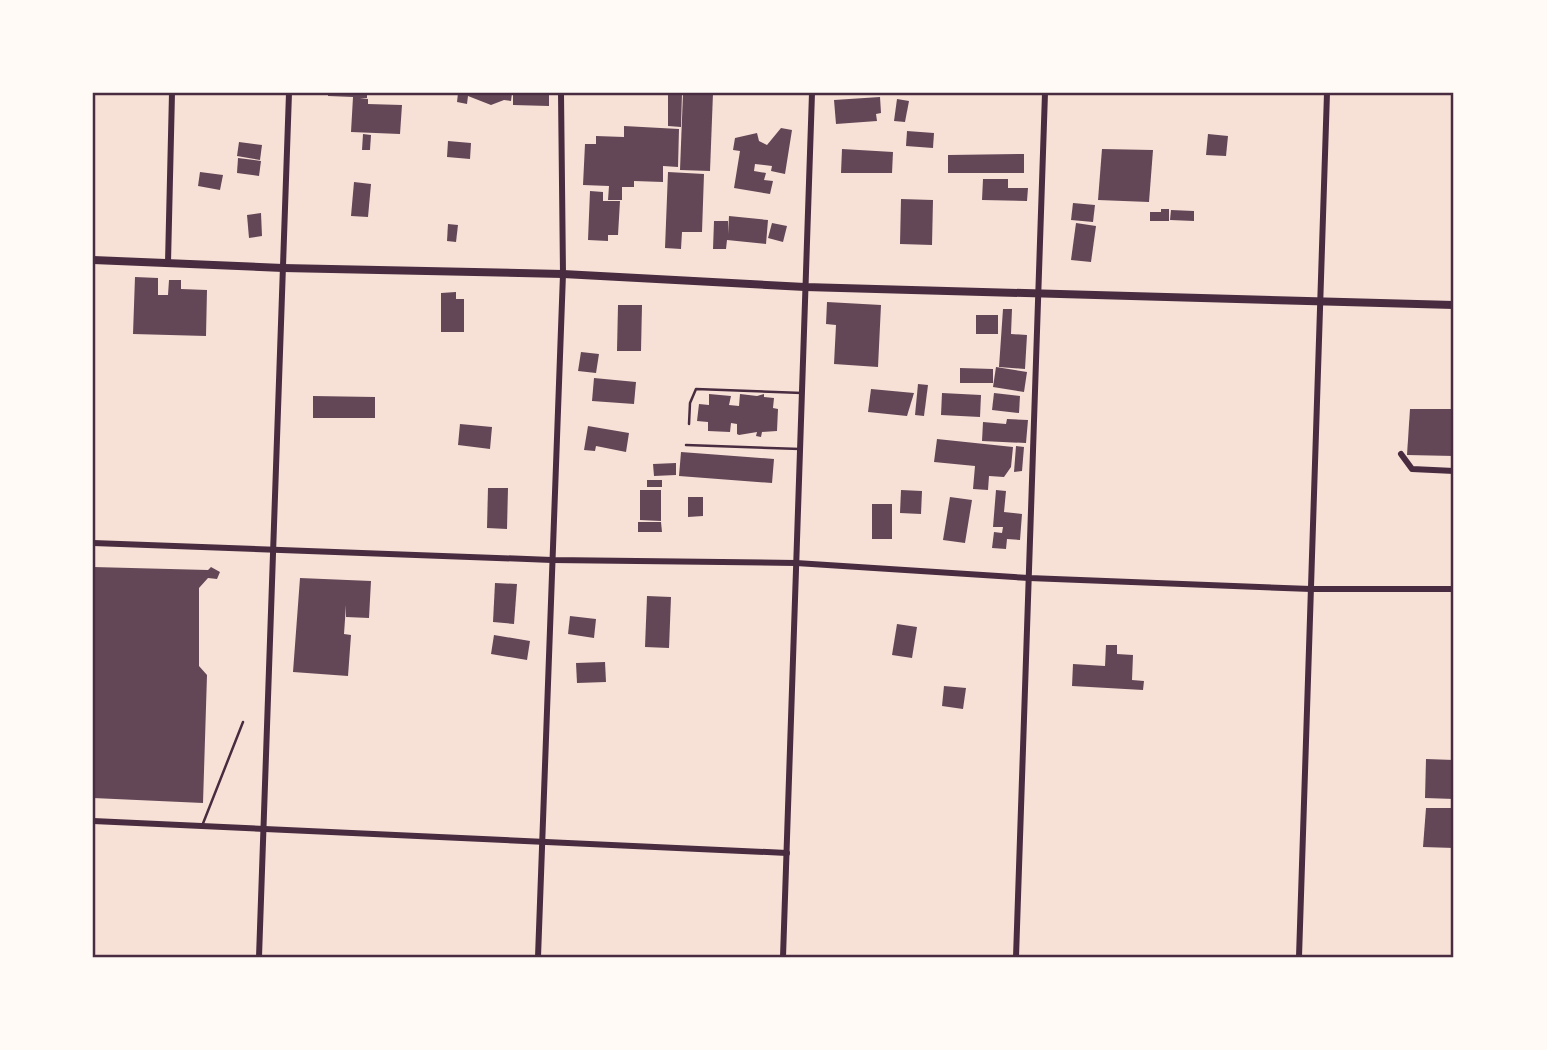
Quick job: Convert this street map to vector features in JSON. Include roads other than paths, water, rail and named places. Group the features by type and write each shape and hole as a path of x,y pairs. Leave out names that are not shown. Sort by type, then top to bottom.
{"main road":[{"path":"93,260 283,268 563,274 805,287 1320,304 1454,305"}],"street":[{"path":"168,263 172,93"},
{"path":"259,957 289,93"},
{"path":"538,957 563,274 561,93"},
{"path":"783,957 812,93"},
{"path":"1016,957 1045,93"},
{"path":"1299,957 1327,93"},
{"path":"1402,454 1412,469 1454,471"},
{"path":"93,543 552,560 796,563 1029,578 1311,589 1454,589"},
{"path":"93,821 787,853"}],"lane":[{"path":"690,424 690,403 696,389 802,393"},
{"path":"686,445 800,449"},
{"path":"202,825 243,722"}]}
